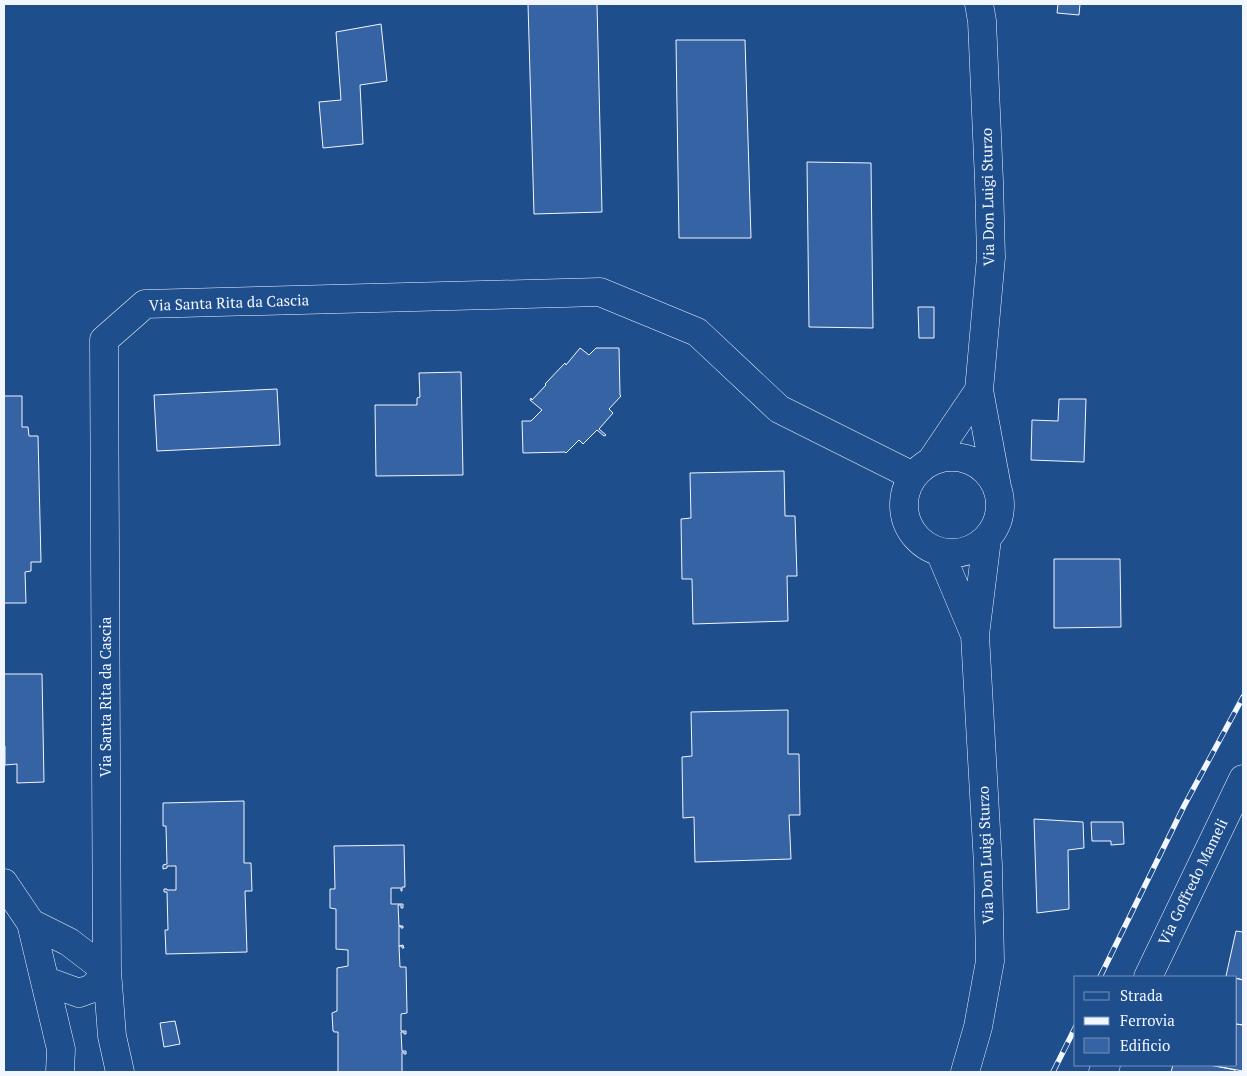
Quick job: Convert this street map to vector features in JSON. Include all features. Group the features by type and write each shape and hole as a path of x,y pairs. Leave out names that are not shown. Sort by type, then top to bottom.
{"street":[{"name":"Via Don Luigi Sturzo","path":"965,1072 978,1027 990,961 988,865 975,635 987,540 995,528 1000,515 1001,501 979,390 991,257 983,31 979,4"},
{"name":"Via Santa Rita da Cascia","path":"120,1072 112,1036 107,971 104,340 145,304 600,292 697,332 779,409 922,468"},
{"name":"Via Don Luigi Sturzo","path":"975,635 940,552 925,546 914,535 906,521 903,505 906,490 979,390"},
{"path":"922,468 947,457 963,458 977,463 989,474 997,487"},
{"path":"940,552 957,553 973,549 987,540"},
{"name":"Via Goffredo Mameli","path":"1148,976 1242,785"},
{"path":"4,883 31,923 61,1049 60,1072"},
{"path":"31,923 69,942 107,971 93,988 79,994 46,981"}],"building":[{"path":"528,4 597,4 602,212 534,214"},
{"path":"1058,4 1080,4 1079,15 1057,13"},
{"path":"381,24 387,81 360,85 363,144 323,148 319,102 341,100 336,32"},
{"path":"676,40 745,40 751,238 679,238"},
{"path":"807,162 871,163 873,328 809,327"},
{"path":"918,307 934,307 934,338 919,338"},
{"path":"580,348 589,355 596,348 619,348 621,396 609,409 613,413 599,429 606,435 604,436 597,430 583,444 579,440 566,453 523,453 522,421 531,421 542,410 530,400 531,398 532,400"},
{"path":"461,372 463,475 376,476 375,405 417,405 417,398 420,397 419,373"},
{"path":"277,389 280,445 157,451 154,395"},
{"path":"4,396 22,396 22,427 28,427 29,436 38,436 41,562 31,562 31,571 25,572 26,603 4,603"},
{"path":"1059,399 1086,399 1084,462 1031,460 1032,420 1058,421"},
{"path":"784,471 785,516 795,516 797,576 787,576 788,621 693,624 692,579 682,579 681,519 691,518 690,473"},
{"path":"1054,559 1120,559 1121,627 1054,628"},
{"path":"4,674 42,674 44,782 17,783 17,764 5,765"},
{"path":"788,710 788,754 799,754 800,815 789,815 791,859 695,862 694,817 683,818 682,757 692,756 691,712"},
{"path":"244,801 244,863 251,863 252,891 245,891 247,952 166,954 165,930 168,930 167,892 164,892 164,889 176,890 176,866 167,866 167,868 163,869 163,865 167,864 166,826 163,826 163,803"},
{"path":"1034,819 1083,822 1084,848 1068,850 1069,909 1037,913"},
{"path":"1091,822 1123,822 1124,844 1111,845 1111,841 1092,841"},
{"path":"404,845 405,887 402,887 402,891 401,888 391,888 391,904 403,904 403,908 401,908 401,905 398,905 400,967 406,967 407,1011 407,1013 401,1014 401,1031 406,1031 406,1034 401,1032 402,1051 406,1051 406,1054 402,1052 402,1072 338,1072 338,1032 333,1031 332,1013 337,1011 337,968 348,966 348,950 336,949 336,909 330,908 330,889 335,889 334,846"},
{"path":"1236,931 1243,932 1243,980 1237,979 1237,976 1226,976"},
{"path":"1237,978 1243,980 1243,1025 1237,1024"},
{"path":"175,1021 180,1044 164,1047 160,1023"},
{"path":"1237,1024 1243,1025 1243,1071 1216,1066 1237,1066"},
{"path":"1173,1066 1215,1066 1235,1070 1235,1072 1171,1072"}],"railway":[{"path":"1100,976 1184,806 1243,697"},
{"path":"1053,1072 1074,1030"}]}
